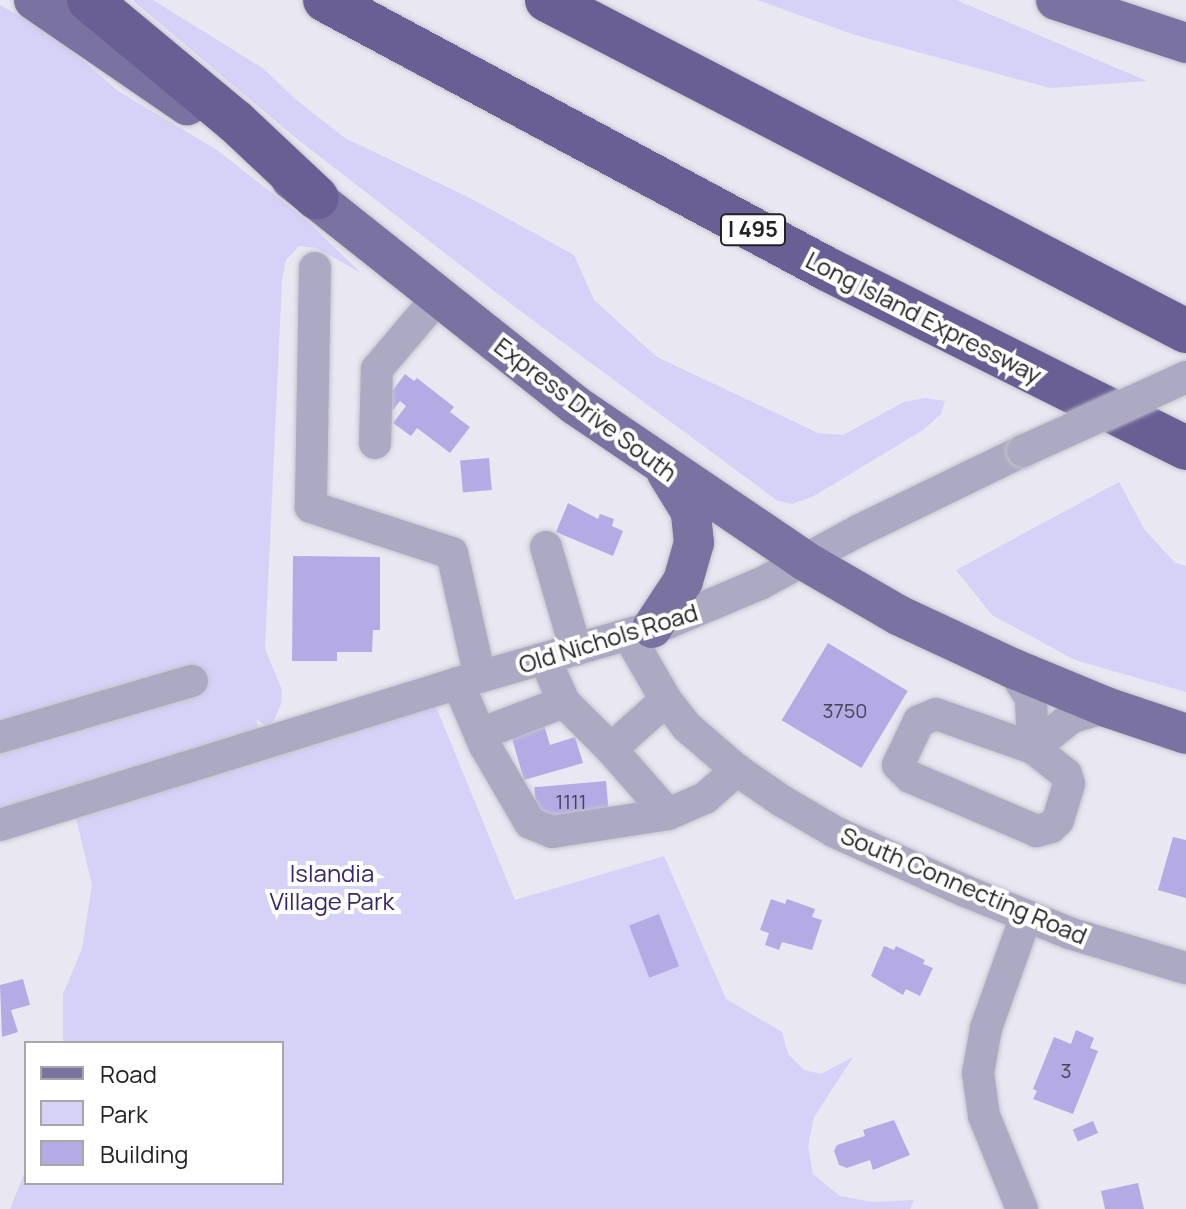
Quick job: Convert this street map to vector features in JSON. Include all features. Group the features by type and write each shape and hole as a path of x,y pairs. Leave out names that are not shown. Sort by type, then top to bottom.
{"highway":[{"path":"89,0 235,121 317,198"},
{"name":"Long Island Expressway","path":"325,0 827,269 1186,448"},
{"path":"547,0 1186,331"}],"main road":[{"name":"Express Drive South","path":"34,0 317,198 575,405 665,470 805,561 898,615 1012,668 1106,707 1186,734"},
{"path":"1056,0 1110,8 1186,43"},
{"path":"640,632 683,581 694,543 691,512 665,470"}],"street":[{"path":"315,268 311,507 452,553 469,680 480,734 530,823 552,832 668,814 705,798 737,770"},
{"path":"375,443 377,369 439,296"},
{"name":"Old Nichols Road","path":"0,825 469,680 640,632 712,605 1023,451 1186,377"},
{"path":"546,547 576,650"},
{"name":"South Connecting Road","path":"640,632 666,700 687,727 737,770 835,832 1026,916 1105,945 1186,968"},
{"path":"545,659 564,702 611,749 668,814"},
{"path":"1012,668 1031,699 1033,748 1066,774 1069,784 1058,820 1051,827 1037,831 910,777 898,765 919,721 936,714 1033,748"},
{"path":"0,737 192,681"},
{"path":"611,749 666,700"},
{"path":"480,734 564,702"},
{"path":"1033,748 1072,717 1106,707"},
{"path":"1022,1209 984,1116 978,1073 986,1028 1026,916"}],"green space":[{"path":"132,0 153,0 264,69 295,99 345,138 470,198 574,255 594,300 657,357 818,433 843,435 904,402 925,398 945,401 941,414 923,430 814,496 792,504 778,501 511,304 297,139"},
{"path":"757,0 956,0 1147,81 1050,88 855,35"},
{"name":"Islandia Village Park","path":"0,5 54,35 118,91 217,150 305,219 361,273 317,248 299,246 286,260 282,280 265,649 282,690 281,704 270,729 256,719 262,738 428,687 515,900 664,856 726,999 782,1032 788,1054 804,1070 821,1074 853,1057 814,1117 808,1147 813,1174 840,1196 873,1202 914,1200 910,1209 10,1209 24,1174 24,1185 284,1185 284,1041 63,1041 63,994 82,949 92,885 72,801 0,823"},
{"path":"1119,482 1144,529 1175,563 1186,566 1186,692 1075,660 992,615 956,570"}],"building":[{"path":"405,374 414,381 417,378 454,407 450,412 470,427 450,453 417,428 411,436 393,423 406,406 400,401 393,410 384,402"},
{"path":"489,458 492,490 463,492 460,461"},
{"path":"568,503 598,519 600,514 614,519 612,526 623,531 613,556 556,532"},
{"path":"293,556 380,557 380,630 373,630 372,652 337,652 337,661 292,661"},
{"path":"828,643 908,691 861,768 782,720"},
{"path":"542,718 550,745 575,737 583,763 524,780 509,728"},
{"path":"606,781 609,816 537,822 534,787"},
{"path":"1173,837 1186,840 1186,898 1158,890"},
{"path":"771,899 785,904 787,899 815,909 812,917 822,920 812,950 782,942 779,950 765,945 769,933 760,930"},
{"path":"659,914 679,966 649,978 629,925"},
{"path":"884,946 894,950 896,946 925,960 923,964 933,968 920,996 906,989 903,995 871,976"},
{"path":"23,979 30,1005 11,1010 18,1032 2,1037 0,985"},
{"path":"1076,1030 1094,1038 1090,1048 1098,1051 1073,1114 1033,1099 1037,1091 1033,1089 1054,1037 1071,1044"},
{"path":"894,1120 910,1155 873,1170 870,1160 847,1168 839,1165 834,1151 837,1145 865,1136 863,1130"},
{"path":"1093,1121 1098,1133 1078,1142 1073,1130"},
{"path":"1138,1183 1144,1209 1105,1209 1101,1191"}]}
